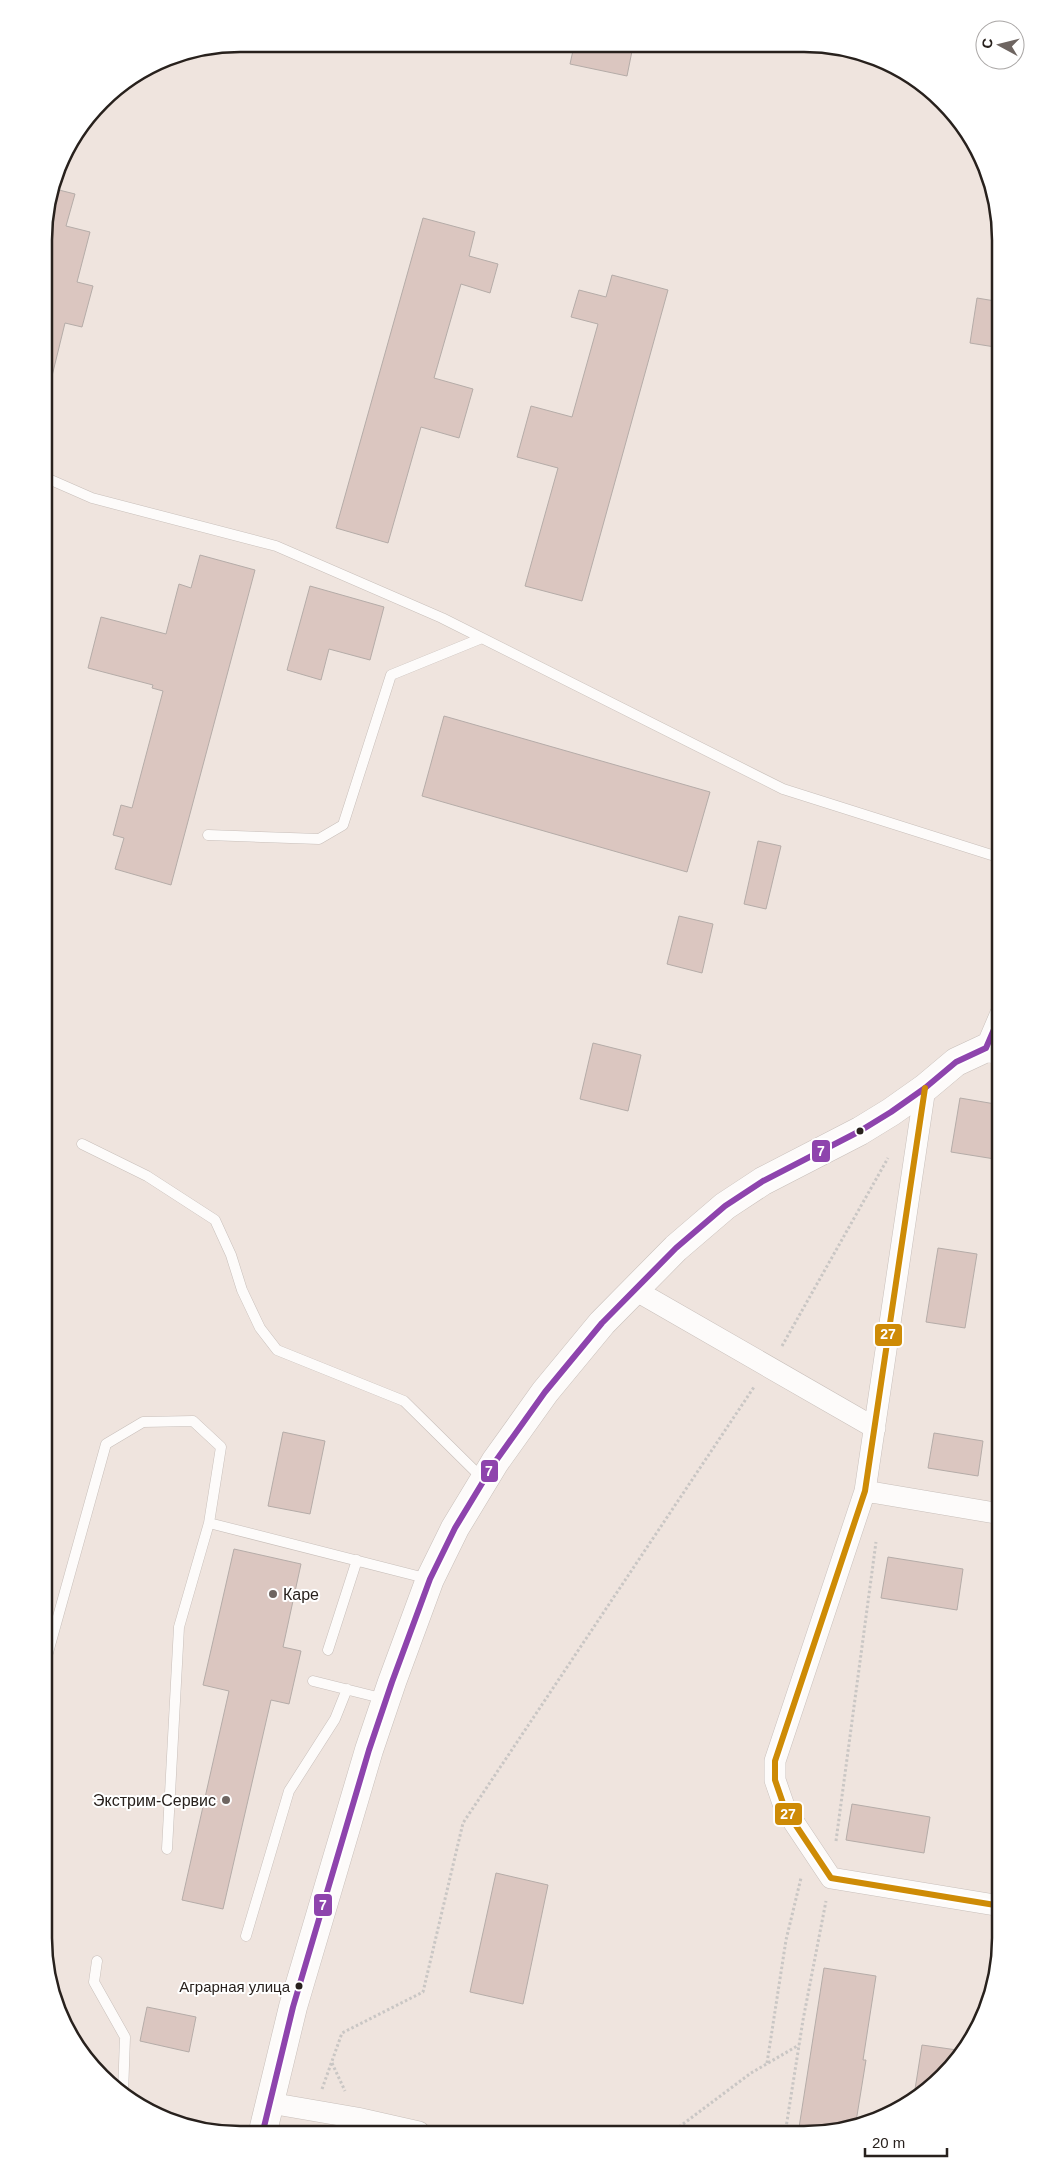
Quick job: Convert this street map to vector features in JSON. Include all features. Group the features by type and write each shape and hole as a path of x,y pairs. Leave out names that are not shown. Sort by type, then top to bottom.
{"street":[{"path":"264,2126 299,1988 369,1750 386,1699 430,1579 454,1528 484,1480 545,1392 602,1323 676,1248 726,1206 762,1181 868,1126 925,1088 956,1062 992,1050"},
{"path":"925,1088 875,1428 874,1492 775,1761 775,1780 785,1809 831,1878 992,1905"},
{"path":"635,1290 875,1428"},
{"path":"874,1492 992,1512"},
{"path":"270,2103 392,2126"}],"lane":[{"path":"52,480 92,498 276,546 442,618 783,789 992,855"},
{"path":"208,835 319,839 343,825 391,675 482,638"},
{"path":"82,1144 147,1176 215,1220 223,1234 242,1290 256,1321 277,1350 404,1401 484,1480"},
{"path":"52,1638 106,1444 142,1422 193,1421 221,1447 210,1522 179,1626 167,1849"},
{"path":"210,1522 430,1579"},
{"path":"328,1650 357,1560"},
{"path":"313,1681 386,1699"},
{"path":"246,1936 289,1791 335,1719 347,1689"},
{"path":"97,1961 94,1982 125,2037 123,2085"}],"path":[{"path":"315,2111 342,2033 423,1992 462,1823 789,1334 886,1161 892,1154"},
{"path":"786,2126 799,2045 831,1878 874,1492"},
{"path":"767,2063 786,1940 810,1846"},
{"path":"680,2126 751,2072 799,2045"}],"building":[{"path":"573,52 632,52 627,76 570,64"},
{"path":"59,190 75,194 66,226 90,232 77,282 93,286 82,327 65,323 52,376 52,240 54,216"},
{"path":"423,218 475,232 469,256 498,264 490,293 461,284 434,378 473,389 459,438 421,427 388,543 336,528"},
{"path":"612,275 668,290 582,601 525,586 558,468 517,457 531,406 572,417 598,324 571,317 579,290 606,297"},
{"path":"977,298 992,300 992,347 970,343"},
{"path":"200,555 255,570 171,885 115,869 124,838 113,835 121,805 132,808 163,691 152,688 153,685 88,668 101,617 166,634 179,584 191,588"},
{"path":"310,586 384,607 370,660 329,649 321,680 287,670"},
{"path":"444,716 710,792 687,872 422,796"},
{"path":"758,841 781,846 766,909 744,904"},
{"path":"679,916 713,924 702,973 667,964"},
{"path":"593,1043 641,1055 628,1111 580,1099"},
{"path":"960,1098 992,1103 992,1159 951,1152"},
{"path":"938,1248 977,1254 965,1328 926,1322"},
{"path":"283,1432 325,1441 310,1514 268,1506"},
{"path":"934,1433 983,1441 978,1476 928,1468"},
{"path":"234,1549 301,1564 283,1647 301,1651 289,1704 271,1700 223,1909 182,1900 229,1691 203,1685"},
{"path":"888,1557 963,1569 957,1610 881,1598"},
{"path":"852,1804 930,1817 924,1853 846,1840"},
{"path":"496,1873 548,1885 523,2004 470,1992"},
{"path":"824,1968 876,1976 863,2060 866,2060 857,2118 829,2124 799,2126"},
{"path":"147,2007 196,2017 189,2052 140,2041"},
{"path":"922,2045 956,2050 928,2079 915,2090"}],"transit line":[{"name":"7","path":"264,2126 293,2007 369,1750 392,1682 430,1579 455,1528 495,1462 545,1392 602,1323 676,1248 725,1206 763,1181 860,1131 925,1088 956,1062 986,1048 992,1034"},
{"name":"27","path":"925,1088 865,1491 775,1761 775,1780 785,1809 831,1878 992,1905"}],"place":[{"name":"Каре","path":"273,1594"},
{"name":"Экстрим-Сервис","path":"226,1800"},
{"name":"Аграрная улица","path":"299,1986"}]}
